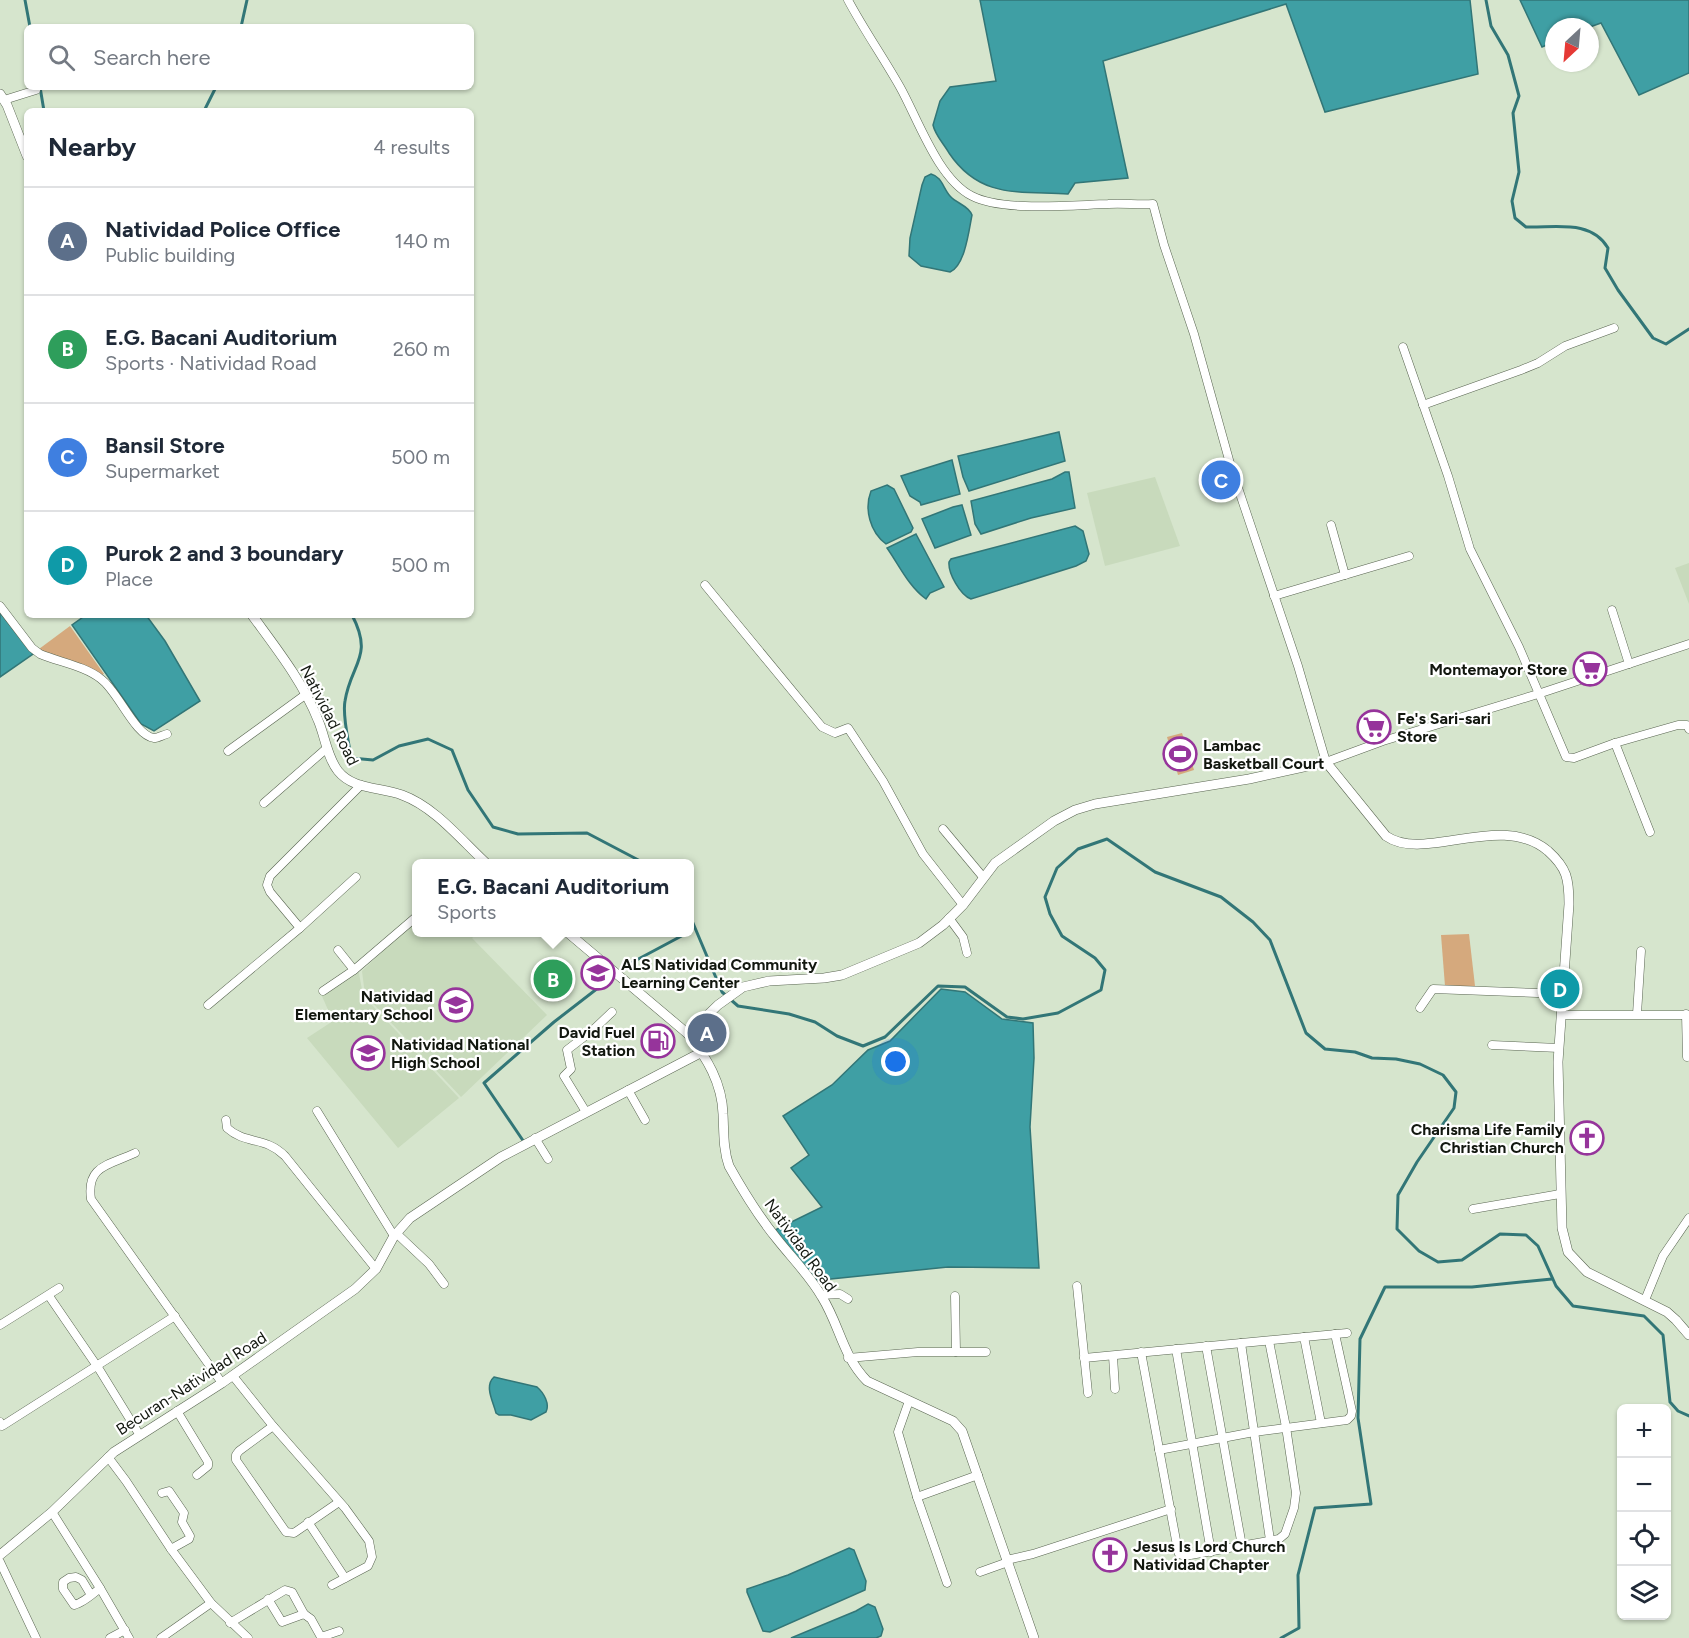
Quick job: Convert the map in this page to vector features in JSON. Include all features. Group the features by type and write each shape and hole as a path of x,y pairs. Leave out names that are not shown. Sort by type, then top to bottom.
{"street":[{"path":"849,0 870,40 899,85 936,155 950,177 962,190 973,197 1002,205 1153,204 1164,245 1194,334 1231,467 1298,666 1326,762 1392,841 1425,843 1515,835 1544,848 1556,858 1569,880 1568,934 1559,1048 1558,1111 1562,1228 1568,1252 1587,1272 1672,1316 1689,1335"},
{"path":"24,149 2,97 36,90"},
{"path":"1423,405 1521,370 1538,363 1565,346 1614,328"},
{"path":"1402,347 1448,476 1470,549 1519,647 1566,757 1574,758 1615,742 1678,725 1687,725 1689,729"},
{"path":"1331,525 1346,575"},
{"path":"1274,596 1409,556"},
{"path":"705,585 822,727 835,733 848,728 883,781 923,854 963,905"},
{"path":"0,606 32,648 40,654 99,677 109,685 145,734 154,738 167,734"},
{"path":"1612,610 1629,664"},
{"name":"Natividad Road","path":"254,618 306,695 338,771 346,778 361,785 415,801 431,813 475,859"},
{"path":"688,1034 718,1005 743,987 762,982 824,978 851,973 919,943 963,905 995,863 1048,825 1075,810 1095,804 1260,777 1326,762 1383,741 1538,694 1689,644"},
{"path":"228,751 306,695"},
{"path":"1615,742 1650,832"},
{"path":"264,803 327,748"},
{"path":"300,928 270,892 267,881 361,785"},
{"path":"943,829 983,877"},
{"path":"208,1005 300,928 356,877"},
{"path":"950,918 963,937 967,953"},
{"path":"323,991 354,970 412,921"},
{"name":"Natividad Road","path":"572,937 688,1034 702,1052 714,1073 722,1097 726,1156 729,1166 775,1237 822,1295 831,1312 848,1358 867,1381 947,1417 959,1426 1034,1638"},
{"path":"338,950 354,970"},
{"path":"1637,1014 1641,951"},
{"path":"1420,1008 1433,989 1563,994"},
{"path":"586,1112 564,1076 571,1068 567,1050 612,1012"},
{"path":"1562,1015 1688,1014 1687,1057"},
{"path":"1492,1045 1559,1048"},
{"name":"Becuran-Natividad Road","path":"0,1555 52,1512 108,1457 139,1434 233,1376 356,1288 376,1269 395,1234 410,1218 501,1157 702,1052"},
{"path":"628,1090 645,1120"},
{"path":"317,1111 395,1234 429,1264 444,1284"},
{"path":"226,1120 230,1132 241,1138 263,1142 279,1150 376,1269"},
{"path":"535,1138 548,1159"},
{"path":"135,1153 96,1172 90,1182 91,1199 222,1383"},
{"path":"1473,1209 1560,1194"},
{"path":"1645,1300 1663,1256 1689,1218"},
{"path":"1678,1235 1689,1235"},
{"path":"1077,1286 1088,1393"},
{"path":"0,1325 59,1288"},
{"path":"822,1295 840,1294 848,1299"},
{"path":"49,1296 98,1367 139,1434"},
{"path":"955,1296 956,1352"},
{"path":"0,1422 2,1426 175,1316"},
{"path":"1084,1358 1347,1333"},
{"path":"1159,1450 1254,1432 1347,1420 1351,1416 1335,1334"},
{"path":"1304,1337 1321,1423"},
{"path":"1141,1352 1179,1554 1185,1556 1278,1539 1285,1534 1294,1508 1296,1493 1269,1341"},
{"path":"1241,1343 1270,1540"},
{"path":"1206,1347 1242,1546"},
{"path":"1176,1349 1210,1552"},
{"path":"848,1358 918,1352 986,1352"},
{"path":"1113,1356 1115,1389"},
{"path":"233,1376 367,1537 372,1557 368,1566 332,1585"},
{"path":"909,1401 898,1432 917,1497 947,1583"},
{"path":"177,1411 208,1462 208,1466 197,1475"},
{"path":"273,1426 239,1450 236,1460 286,1532 294,1533 339,1502"},
{"path":"108,1457 211,1603 248,1638"},
{"path":"917,1497 978,1475"},
{"path":"162,1494 169,1491 172,1494 184,1513 182,1522 190,1536 189,1539 171,1549"},
{"path":"980,1572 1170,1509"},
{"path":"52,1512 129,1638"},
{"path":"308,1522 345,1578"},
{"path":"0,1562 36,1638"},
{"path":"91,1595 100,1588"},
{"path":"230,1623 268,1599 289,1590 304,1614 311,1619 321,1637 339,1631"},
{"path":"268,1599 282,1622 304,1614"},
{"path":"161,1638 211,1603"},
{"path":"110,1638 125,1630"}],"shaded area":[{"path":"1155,477 1180,546 1105,566 1087,493"},
{"path":"1689,563 1689,604 1675,568"},
{"path":"70,626 104,674 100,676 39,649"},
{"name":"Lambac Basketball Court","path":"1182,733 1194,770 1178,775 1167,737"},
{"name":"Natividad Elementary School","path":"412,924 412,937 473,937 547,1015 461,1097 365,995 362,971"},
{"path":"1469,934 1475,986 1445,986 1441,935"},
{"name":"Natividad National High School","path":"358,968 363,995 459,1098 398,1148 307,1038 333,1021 321,994"}],"water":[{"path":"980,0 1470,0 1478,74 1325,112 1286,4 1103,61 1128,178 1075,183 1068,194 1002,190 987,185 961,168 949,153 933,125 940,101 950,87 996,81"},
{"path":"1520,0 1689,0 1689,73 1639,95 1601,23 1599,24 1599,18 1545,18 1545,46 1542,47"},
{"path":"931,174 938,178 950,196 968,209 972,215 963,255 950,272 921,266 909,256 910,238 922,185 925,177"},
{"path":"1059,432 1065,461 969,491 958,456"},
{"path":"952,460 960,494 921,505 910,496 901,476"},
{"path":"1069,472 1075,508 1031,518 981,534 975,524 971,501 1052,479"},
{"path":"887,485 894,489 913,528 911,532 886,544 872,527 868,505 871,491"},
{"path":"962,505 971,535 935,548 922,519"},
{"path":"1075,526 1083,531 1089,554 1086,561 1076,566 971,599 959,588 949,567 951,559"},
{"path":"916,534 944,587 930,593 926,599 909,582 887,548"},
{"path":"0,612 33,654 0,677"},
{"path":"82,618 148,618 165,641 200,701 154,731 141,724 72,625"},
{"path":"941,989 965,992 1002,1019 1033,1023 1034,1058 1030,1127 1039,1268 948,1267 818,1282 773,1231 822,1207 791,1168 809,1155 783,1116 832,1085 868,1050 890,1041"},
{"path":"494,1377 537,1387 546,1399 546,1412 531,1420 496,1413 489,1389"},
{"path":"849,1548 854,1550 866,1581 865,1590 770,1632 763,1631 747,1589 788,1575"},
{"path":"868,1604 875,1607 883,1629 881,1636 876,1638 791,1638 856,1611"}],"waterway":[{"path":"25,0 29,24"},
{"path":"242,24 247,0"},
{"path":"1486,0 1491,26 1508,55 1519,96 1513,113 1519,172 1512,201 1515,218 1526,227 1560,226 1592,233 1608,248 1605,268 1653,338 1666,344 1689,329"},
{"path":"40,90 44,108"},
{"path":"206,108 214,90"},
{"path":"353,618 361,641 361,651 344,707 351,758 373,760 399,746 428,739 452,750 468,790 493,827 518,834 587,833 636,859"},
{"path":"694,926 722,992 738,1006 789,1014 815,1022 837,1036 863,1046 885,1037 938,986 965,987 1007,1017 1023,1019 1058,1013 1101,990 1105,970 1095,958 1062,936 1050,914 1045,897 1057,868 1078,849 1107,839 1155,872 1221,897 1253,922 1270,940 1306,1033 1325,1049 1420,1064 1443,1075 1456,1092 1454,1108 1417,1162 1398,1195 1397,1229 1419,1251 1438,1262 1462,1260 1500,1234 1526,1235 1538,1246 1556,1286 1573,1306 1644,1316 1663,1335 1670,1402 1678,1411 1689,1416"},
{"path":"524,1142 484,1083 554,1022 629,964 680,937"},
{"path":"1281,1638 1299,1628 1298,1575 1315,1508 1371,1504 1358,1418 1360,1339 1385,1287 1472,1287 1552,1279"}],"place":[{"name":"Bansil Store","path":"1221,480"},
{"name":"Montemayor Store","path":"1590,669"},
{"name":"Fe's Sari-sari Store","path":"1374,727"},
{"name":"Lambac Basketball Court","path":"1180,754"},
{"name":"ALS Natividad Community Learning Center","path":"598,973"},
{"name":"E.G. Bacani Auditorium","path":"553,979"},
{"name":"Purok 2 and 3 boundary","path":"1560,989"},
{"name":"Natividad Elementary School","path":"456,1005"},
{"name":"Natividad Police Office","path":"707,1033"},
{"name":"David Fuel Station","path":"658,1041"},
{"name":"Natividad National High School","path":"368,1053"},
{"name":"Charisma Life Family Christian Church","path":"1587,1138"},
{"name":"Jesus Is Lord Church Natividad Chapter","path":"1110,1555"}]}
